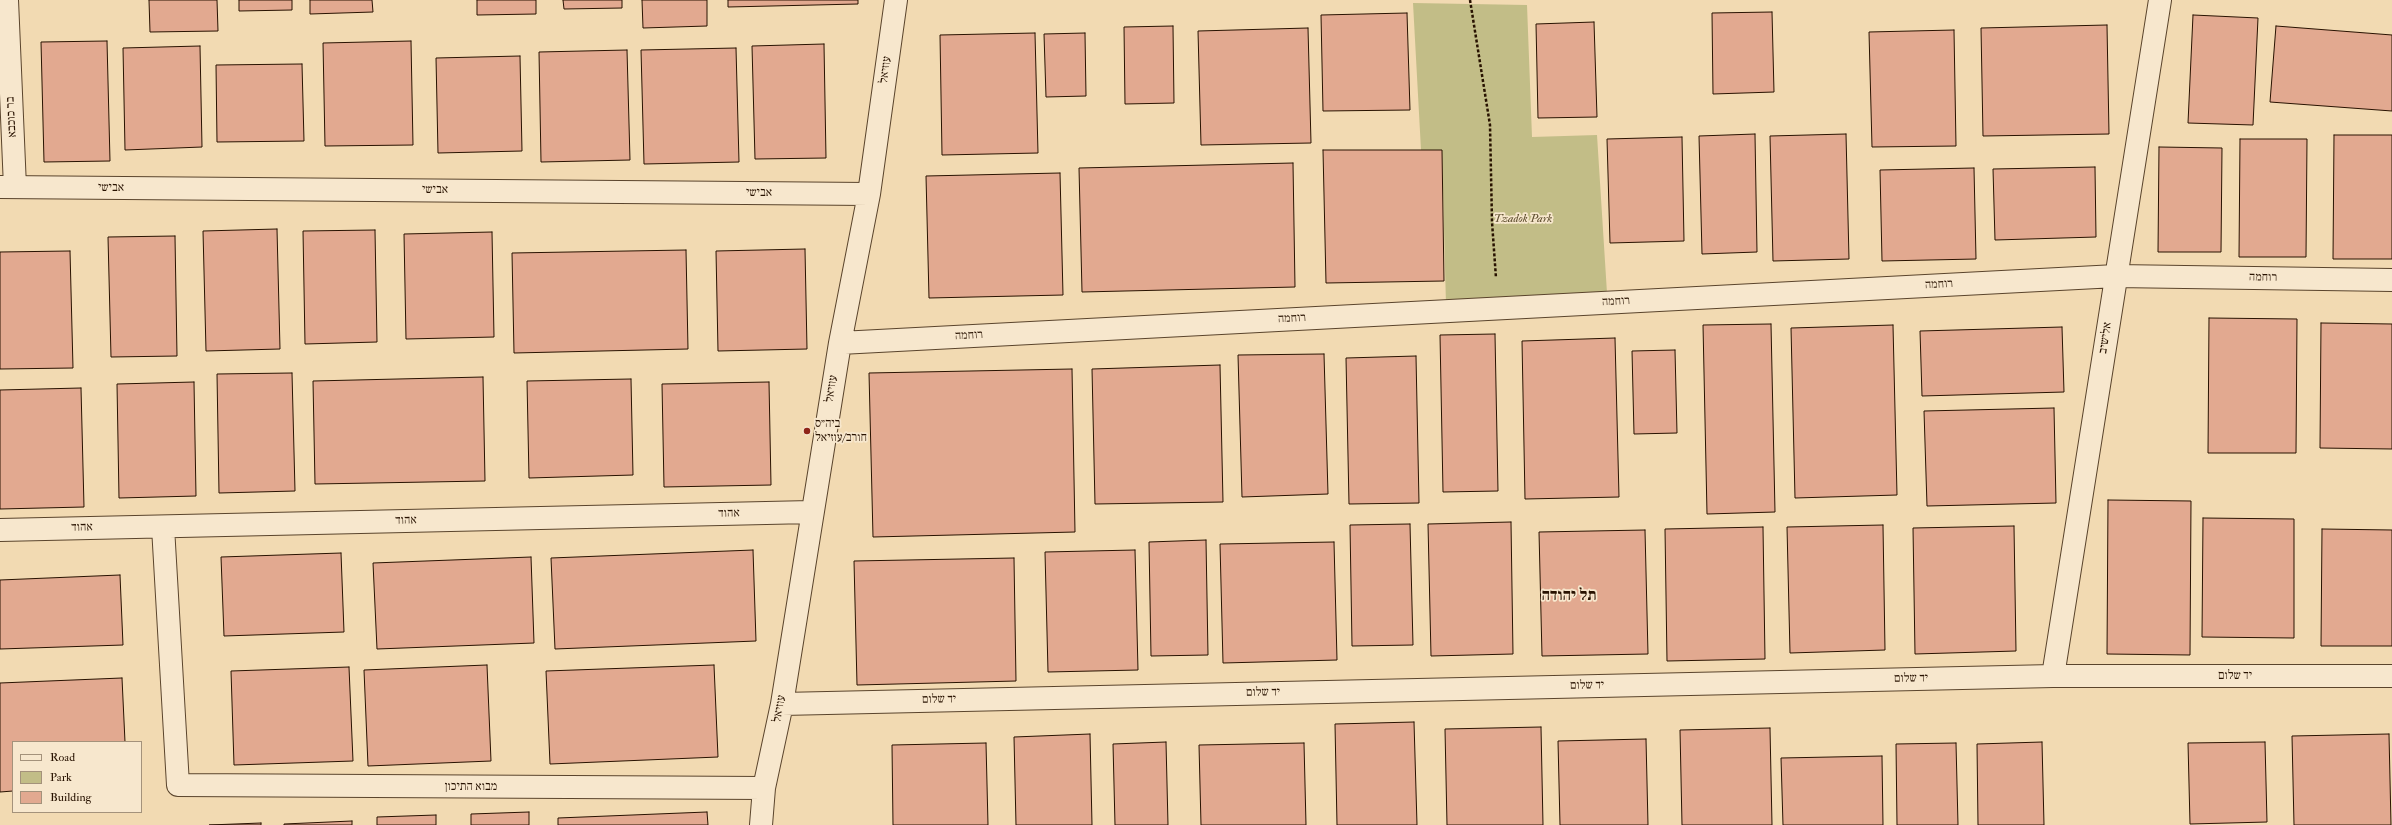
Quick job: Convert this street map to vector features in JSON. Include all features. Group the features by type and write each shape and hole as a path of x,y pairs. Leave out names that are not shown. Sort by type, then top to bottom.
{"street":[{"name":"בר כוכבא","path":"7,0 8,187"},
{"name":"עוזיאל","path":"761,825 764,788 782,704 811,512 840,343 869,194 896,0"},
{"name":"אלישיב","path":"2053,676 2160,0"},
{"name":"אבישי","path":"8,187 869,194"},
{"name":"רוחמה","path":"840,343 2116,276 2392,280"},
{"name":"אהוד","path":"0,530 811,512"},
{"name":"מבוא התיכון","path":"163,526 178,785 764,788"},
{"name":"יד שלום","path":"782,704 2053,676 2392,676"}],"path":[{"path":"1470,0 1490,125 1492,222 1499,308"}],"green space":[{"name":"Tzadok Park","path":"1413,3 1527,5 1532,137 1597,135 1607,293 1446,305 1442,151 1421,150"}],"building":[{"path":"149,0 217,0 218,31 150,32"},
{"path":"239,0 292,0 292,10 239,11"},
{"path":"310,0 372,0 373,12 310,14"},
{"path":"477,0 536,0 536,14 477,15"},
{"path":"563,0 622,0 622,8 564,9"},
{"path":"642,0 707,0 707,26 643,28"},
{"path":"728,0 858,0 858,4 728,7"},
{"path":"1772,12 1774,92 1713,94 1712,13"},
{"path":"1407,13 1410,110 1323,111 1321,15"},
{"path":"2193,15 2258,18 2253,125 2188,123"},
{"path":"1594,22 1597,117 1538,118 1536,24"},
{"path":"2107,25 2109,134 1983,136 1981,28"},
{"path":"1173,26 1174,103 1125,104 1124,27"},
{"path":"2276,26 2392,35 2392,111 2270,102"},
{"path":"1308,28 1311,143 1201,145 1198,31"},
{"path":"1954,30 1956,146 1872,147 1869,32"},
{"path":"1035,33 1038,153 942,155 940,35"},
{"path":"1085,33 1086,96 1046,97 1044,34"},
{"path":"107,41 110,161 44,162 41,42"},
{"path":"411,41 413,145 325,146 323,43"},
{"path":"824,44 826,158 755,159 752,46"},
{"path":"200,46 202,147 125,150 123,48"},
{"path":"736,48 739,162 644,164 641,50"},
{"path":"627,50 630,160 541,162 539,52"},
{"path":"520,56 522,151 438,153 436,58"},
{"path":"302,64 304,141 217,142 216,65"},
{"path":"1755,134 1757,252 1702,254 1699,136"},
{"path":"1846,134 1849,259 1773,261 1770,136"},
{"path":"2334,135 2392,135 2392,259 2333,259"},
{"path":"1682,137 1684,241 1610,243 1607,139"},
{"path":"2240,139 2307,139 2306,257 2239,257"},
{"path":"2159,147 2222,148 2221,252 2158,252"},
{"path":"1323,150 1442,150 1444,281 1326,283"},
{"path":"1293,163 1295,287 1082,292 1079,168"},
{"path":"2095,167 2096,237 1995,240 1993,169"},
{"path":"1974,168 1976,259 1882,261 1880,170"},
{"path":"1060,173 1063,295 929,298 926,176"},
{"path":"277,229 280,349 206,351 203,231"},
{"path":"375,230 377,342 305,344 303,231"},
{"path":"492,232 494,337 406,339 404,234"},
{"path":"175,236 177,356 111,357 108,237"},
{"path":"805,249 807,349 718,351 716,251"},
{"path":"686,250 688,349 514,353 512,253"},
{"path":"70,251 73,368 0,369 0,252"},
{"path":"2209,318 2297,319 2296,453 2208,453"},
{"path":"2321,323 2392,324 2392,449 2320,448"},
{"path":"1771,324 1775,512 1707,514 1703,325"},
{"path":"1893,325 1897,495 1795,498 1791,328"},
{"path":"2062,327 2064,392 1922,396 1920,331"},
{"path":"1495,334 1498,491 1443,492 1440,335"},
{"path":"1615,338 1619,497 1525,499 1522,341"},
{"path":"1675,350 1677,433 1634,434 1632,351"},
{"path":"1324,354 1328,494 1242,497 1238,355"},
{"path":"1416,356 1419,503 1349,504 1346,358"},
{"path":"1220,365 1223,502 1095,504 1092,369"},
{"path":"1072,369 1075,532 873,537 869,373"},
{"path":"292,373 295,491 219,493 217,374"},
{"path":"483,377 485,481 315,484 313,381"},
{"path":"631,379 633,475 529,478 527,381"},
{"path":"194,382 196,496 119,498 117,384"},
{"path":"769,382 771,485 664,487 662,384"},
{"path":"81,388 84,507 0,509 0,390"},
{"path":"2054,408 2056,503 1927,506 1924,411"},
{"path":"2108,500 2191,501 2190,655 2107,654"},
{"path":"2203,518 2294,519 2294,638 2202,637"},
{"path":"1511,522 1513,654 1431,656 1428,524"},
{"path":"1410,524 1413,645 1352,646 1350,525"},
{"path":"1883,525 1885,650 1790,653 1787,527"},
{"path":"2014,526 2016,651 1915,654 1913,528"},
{"path":"1763,527 1765,659 1667,661 1665,529"},
{"path":"2322,529 2392,530 2392,646 2321,646"},
{"path":"1645,530 1648,654 1542,656 1539,532"},
{"path":"1206,540 1208,655 1151,656 1149,542"},
{"path":"1334,542 1337,660 1223,663 1220,544"},
{"path":"753,550 756,641 555,649 551,558"},
{"path":"1135,550 1138,670 1048,672 1045,552"},
{"path":"341,553 344,632 224,636 221,557"},
{"path":"531,557 534,643 377,649 373,563"},
{"path":"1014,558 1016,681 857,685 854,561"},
{"path":"120,575 123,645 0,649 0,580"},
{"path":"487,665 491,761 368,766 364,670"},
{"path":"714,665 718,757 550,764 546,671"},
{"path":"349,667 353,761 234,765 231,671"},
{"path":"122,678 125,741 12,741 12,791 0,792 0,683"},
{"path":"1414,722 1417,825 1337,825 1335,724"},
{"path":"1541,727 1543,825 1447,825 1445,729"},
{"path":"1770,728 1772,825 1682,825 1680,730"},
{"path":"1090,734 1092,825 1016,825 1014,737"},
{"path":"2389,734 2391,825 2294,825 2292,736"},
{"path":"1646,739 1648,825 1560,825 1558,741"},
{"path":"1166,742 1168,825 1115,825 1113,744"},
{"path":"2042,742 2044,825 1978,825 1977,744"},
{"path":"2265,742 2267,822 2190,824 2188,743"},
{"path":"986,743 988,825 893,825 892,745"},
{"path":"1304,743 1306,825 1201,825 1199,745"},
{"path":"1956,743 1958,825 1897,825 1896,744"},
{"path":"1882,756 1883,825 1783,825 1781,758"},
{"path":"529,812 529,825 471,825 471,814"},
{"path":"707,812 708,825 558,825 558,818"},
{"path":"436,815 436,825 377,825 377,817"},
{"path":"352,821 352,825 284,825 284,824"},
{"path":"261,823 261,825 209,825"}],"place":[{"name":"ביה״ס חורב/עוזיאל","path":"807,431"}],"district":[{"name":"תל יהודה","path":"1569,597"}]}
